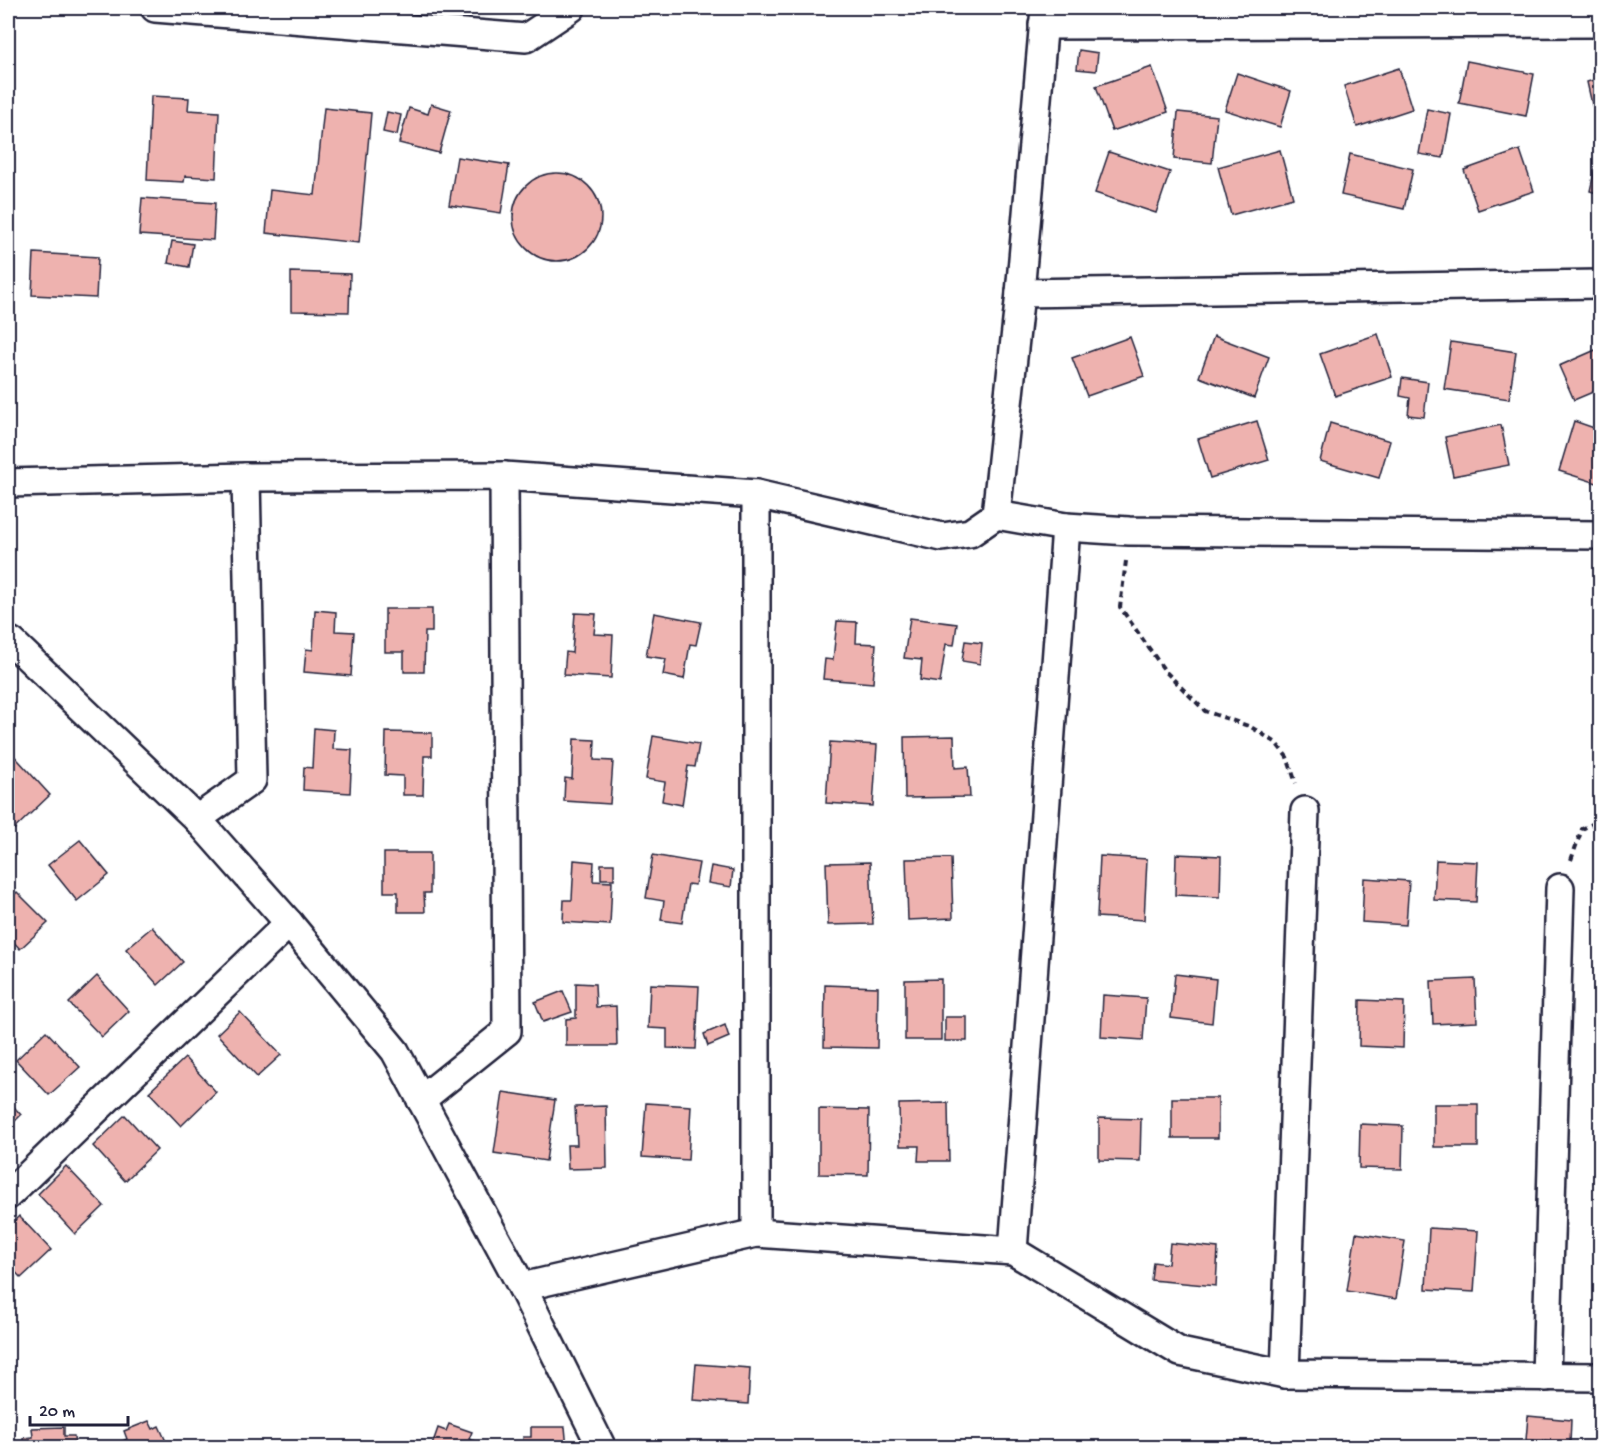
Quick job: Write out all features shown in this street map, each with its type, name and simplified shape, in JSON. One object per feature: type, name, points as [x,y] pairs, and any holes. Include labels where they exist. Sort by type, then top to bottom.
[{"type":"street","points":[[155,8],[526,38],[571,8]]},
{"type":"street","points":[[996,515],[1020,294],[1044,16],[1600,23]]},
{"type":"street","points":[[1020,294],[1600,284]]},
{"type":"street","points":[[421,1100],[507,1031],[504,476]]},
{"type":"street","points":[[8,483],[246,477],[504,476],[756,495],[942,537],[970,533],[996,515],[1066,527],[1129,531],[1600,535]]},
{"type":"street","points":[[197,819],[252,780],[246,477]]},
{"type":"street","points":[[756,495],[756,1233]]},
{"type":"street","points":[[1013,1251],[1066,527]]},
{"type":"street","points":[[8,640],[197,819],[289,923],[395,1051],[522,1287],[602,1448]]},
{"type":"street","points":[[1285,1374],[1305,811]]},
{"type":"street","points":[[1546,1377],[1560,888]]},
{"type":"street","points":[[8,1195],[289,923]]},
{"type":"street","points":[[522,1287],[756,1233],[1013,1251],[1180,1352],[1285,1374],[1600,1377]]},
{"type":"path","points":[[1129,531],[1120,607],[1165,672],[1205,711],[1251,727],[1275,742],[1287,757],[1305,811]]},
{"type":"path","points":[[1560,888],[1582,829],[1600,820]]},
{"type":"building","points":[[1079,50],[1098,53],[1096,71],[1077,69]]},
{"type":"building","points":[[1467,61],[1534,74],[1526,116],[1459,103]]},
{"type":"building","points":[[1152,67],[1168,112],[1112,131],[1096,86]]},
{"type":"building","points":[[1399,68],[1412,109],[1357,127],[1344,86]]},
{"type":"building","points":[[1237,73],[1291,91],[1280,127],[1225,110]]},
{"type":"building","points":[[1600,78],[1600,121],[1596,122],[1587,82]]},
{"type":"building","points":[[151,96],[189,98],[188,110],[219,112],[216,178],[185,176],[184,182],[147,180]]},
{"type":"building","points":[[431,104],[451,110],[439,153],[399,143],[409,108],[428,114]]},
{"type":"building","points":[[324,108],[371,113],[359,243],[266,233],[270,190],[315,195]]},
{"type":"building","points":[[1427,109],[1451,114],[1443,158],[1419,154]]},
{"type":"building","points":[[387,112],[401,115],[397,135],[383,132]]},
{"type":"building","points":[[1178,112],[1217,116],[1212,163],[1174,159]]},
{"type":"building","points":[[1280,150],[1293,198],[1231,215],[1218,167]]},
{"type":"building","points":[[1520,150],[1534,191],[1478,210],[1464,170]]},
{"type":"building","points":[[1109,152],[1170,172],[1156,213],[1095,193]]},
{"type":"building","points":[[1350,154],[1413,169],[1404,209],[1341,195]]},
{"type":"building","points":[[1598,155],[1600,156],[1600,194],[1590,191]]},
{"type":"building","points":[[457,157],[509,165],[501,213],[449,205]]},
{"type":"building","points":[[557,173],[582,180],[594,192],[601,217],[594,242],[582,254],[557,261],[532,254],[520,242],[513,217],[520,192],[532,180]]},
{"type":"building","points":[[142,198],[215,203],[213,240],[139,235]]},
{"type":"building","points":[[172,241],[193,244],[189,267],[168,263]]},
{"type":"building","points":[[34,253],[98,257],[96,298],[32,295]]},
{"type":"building","points":[[291,272],[350,274],[349,312],[291,311]]},
{"type":"building","points":[[1378,334],[1392,377],[1335,396],[1320,354]]},
{"type":"building","points":[[1214,336],[1269,357],[1254,398],[1199,377]]},
{"type":"building","points":[[1130,337],[1144,376],[1087,396],[1072,358]]},
{"type":"building","points":[[1451,342],[1516,352],[1509,399],[1444,389]]},
{"type":"building","points":[[1600,348],[1600,389],[1574,400],[1559,366]]},
{"type":"building","points":[[1402,378],[1428,382],[1424,417],[1408,415],[1410,398],[1400,396]]},
{"type":"building","points":[[1257,421],[1269,460],[1210,478],[1198,439]]},
{"type":"building","points":[[1574,421],[1600,430],[1600,484],[1559,471]]},
{"type":"building","points":[[1330,423],[1390,441],[1379,478],[1320,461]]},
{"type":"building","points":[[1501,425],[1509,465],[1453,476],[1445,437]]},
{"type":"building","points":[[385,609],[432,609],[432,632],[425,632],[424,672],[404,672],[404,652],[385,652]]},
{"type":"building","points":[[315,610],[336,612],[335,631],[354,632],[351,676],[304,672],[306,649],[313,650]]},
{"type":"building","points":[[575,613],[596,614],[594,634],[613,635],[611,678],[564,675],[566,652],[572,653]]},
{"type":"building","points":[[654,613],[701,622],[696,645],[690,644],[684,679],[663,675],[666,659],[646,656]]},
{"type":"building","points":[[910,618],[957,624],[954,645],[946,644],[940,683],[920,680],[922,660],[904,658]]},
{"type":"building","points":[[837,621],[857,622],[856,643],[876,644],[873,683],[823,679],[825,659],[833,660]]},
{"type":"building","points":[[965,641],[982,643],[980,664],[962,661]]},
{"type":"building","points":[[314,728],[334,730],[333,749],[352,750],[350,793],[303,790],[304,767],[312,768]]},
{"type":"building","points":[[386,732],[432,733],[432,756],[424,756],[423,795],[403,795],[403,776],[385,775]]},
{"type":"building","points":[[653,736],[699,744],[695,767],[688,766],[682,805],[662,801],[665,782],[646,779]]},
{"type":"building","points":[[954,736],[955,768],[968,767],[970,797],[905,798],[904,737]]},
{"type":"building","points":[[574,739],[595,740],[594,760],[613,761],[610,804],[564,801],[565,778],[572,779]]},
{"type":"building","points":[[830,742],[877,745],[873,806],[826,803]]},
{"type":"building","points":[[8,749],[50,795],[9,834],[8,833]]},
{"type":"building","points":[[80,840],[109,875],[77,901],[48,865]]},
{"type":"building","points":[[384,853],[430,853],[430,893],[424,893],[425,912],[398,912],[398,892],[384,892]]},
{"type":"building","points":[[1176,854],[1221,856],[1220,897],[1175,895]]},
{"type":"building","points":[[653,855],[699,863],[695,885],[688,884],[682,923],[661,920],[664,901],[646,898]]},
{"type":"building","points":[[1100,856],[1147,859],[1144,920],[1097,917]]},
{"type":"building","points":[[951,858],[953,918],[908,920],[906,859]]},
{"type":"building","points":[[574,860],[594,862],[593,881],[612,882],[610,925],[563,922],[564,900],[572,900]]},
{"type":"building","points":[[1436,860],[1478,862],[1476,902],[1434,900]]},
{"type":"building","points":[[870,862],[873,924],[828,925],[826,863]]},
{"type":"building","points":[[601,864],[614,864],[614,879],[601,879]]},
{"type":"building","points":[[711,866],[733,870],[731,887],[708,883]]},
{"type":"building","points":[[1364,878],[1409,881],[1406,925],[1362,922]]},
{"type":"building","points":[[17,892],[48,923],[20,949],[8,936],[8,901]]},
{"type":"building","points":[[152,927],[183,962],[158,985],[126,949]]},
{"type":"building","points":[[1175,974],[1216,979],[1212,1023],[1171,1018]]},
{"type":"building","points":[[97,976],[129,1011],[102,1037],[69,1003]]},
{"type":"building","points":[[941,979],[941,1040],[905,1040],[905,980]]},
{"type":"building","points":[[1475,979],[1477,1022],[1433,1024],[1431,981]]},
{"type":"building","points":[[576,983],[595,984],[596,1007],[616,1006],[617,1046],[566,1046],[566,1019],[576,1018]]},
{"type":"building","points":[[650,984],[699,986],[696,1049],[667,1048],[667,1029],[648,1028]]},
{"type":"building","points":[[825,985],[878,987],[877,1048],[824,1047]]},
{"type":"building","points":[[563,991],[572,1012],[543,1022],[535,1002]]},
{"type":"building","points":[[1103,995],[1146,998],[1143,1040],[1101,1037]]},
{"type":"building","points":[[1360,1000],[1404,1002],[1403,1048],[1359,1046]]},
{"type":"building","points":[[240,1012],[281,1055],[257,1077],[217,1034]]},
{"type":"building","points":[[945,1017],[967,1017],[967,1041],[945,1041]]},
{"type":"building","points":[[725,1025],[729,1037],[708,1046],[704,1034]]},
{"type":"building","points":[[46,1031],[80,1067],[49,1095],[16,1060]]},
{"type":"building","points":[[185,1058],[216,1092],[181,1126],[149,1092]]},
{"type":"building","points":[[503,1092],[555,1100],[546,1161],[494,1153]]},
{"type":"building","points":[[1172,1098],[1218,1098],[1218,1138],[1172,1138]]},
{"type":"building","points":[[8,1100],[21,1115],[8,1128]]},
{"type":"building","points":[[646,1103],[691,1106],[688,1160],[642,1157]]},
{"type":"building","points":[[948,1103],[949,1161],[918,1161],[919,1146],[900,1146],[899,1104]]},
{"type":"building","points":[[1434,1104],[1478,1104],[1478,1147],[1434,1147]]},
{"type":"building","points":[[606,1106],[607,1168],[568,1169],[567,1145],[577,1145],[575,1107]]},
{"type":"building","points":[[819,1109],[869,1110],[868,1175],[819,1174]]},
{"type":"building","points":[[125,1115],[157,1150],[125,1181],[93,1146]]},
{"type":"building","points":[[1099,1118],[1141,1119],[1140,1161],[1099,1160]]},
{"type":"building","points":[[1360,1124],[1403,1126],[1402,1169],[1359,1168]]},
{"type":"building","points":[[66,1166],[104,1206],[75,1234],[38,1194]]},
{"type":"building","points":[[19,1216],[51,1250],[21,1278],[8,1264],[8,1227]]},
{"type":"building","points":[[1429,1228],[1478,1231],[1474,1292],[1426,1289]]},
{"type":"building","points":[[1356,1233],[1405,1241],[1396,1299],[1347,1291]]},
{"type":"building","points":[[1170,1243],[1218,1248],[1216,1286],[1151,1280],[1153,1262],[1168,1264]]},
{"type":"building","points":[[696,1364],[750,1368],[748,1404],[693,1400]]},
{"type":"building","points":[[1528,1416],[1571,1420],[1570,1443],[1526,1440]]},
{"type":"building","points":[[149,1421],[153,1429],[159,1426],[169,1448],[112,1448],[127,1439],[124,1431]]},
{"type":"building","points":[[449,1424],[472,1432],[469,1439],[480,1443],[478,1448],[431,1448],[438,1428],[446,1431]]},
{"type":"building","points":[[64,1427],[64,1436],[74,1436],[75,1448],[24,1448],[23,1438],[33,1437],[32,1428]]},
{"type":"building","points":[[531,1427],[565,1427],[567,1448],[524,1448],[523,1437],[531,1437]]}]
